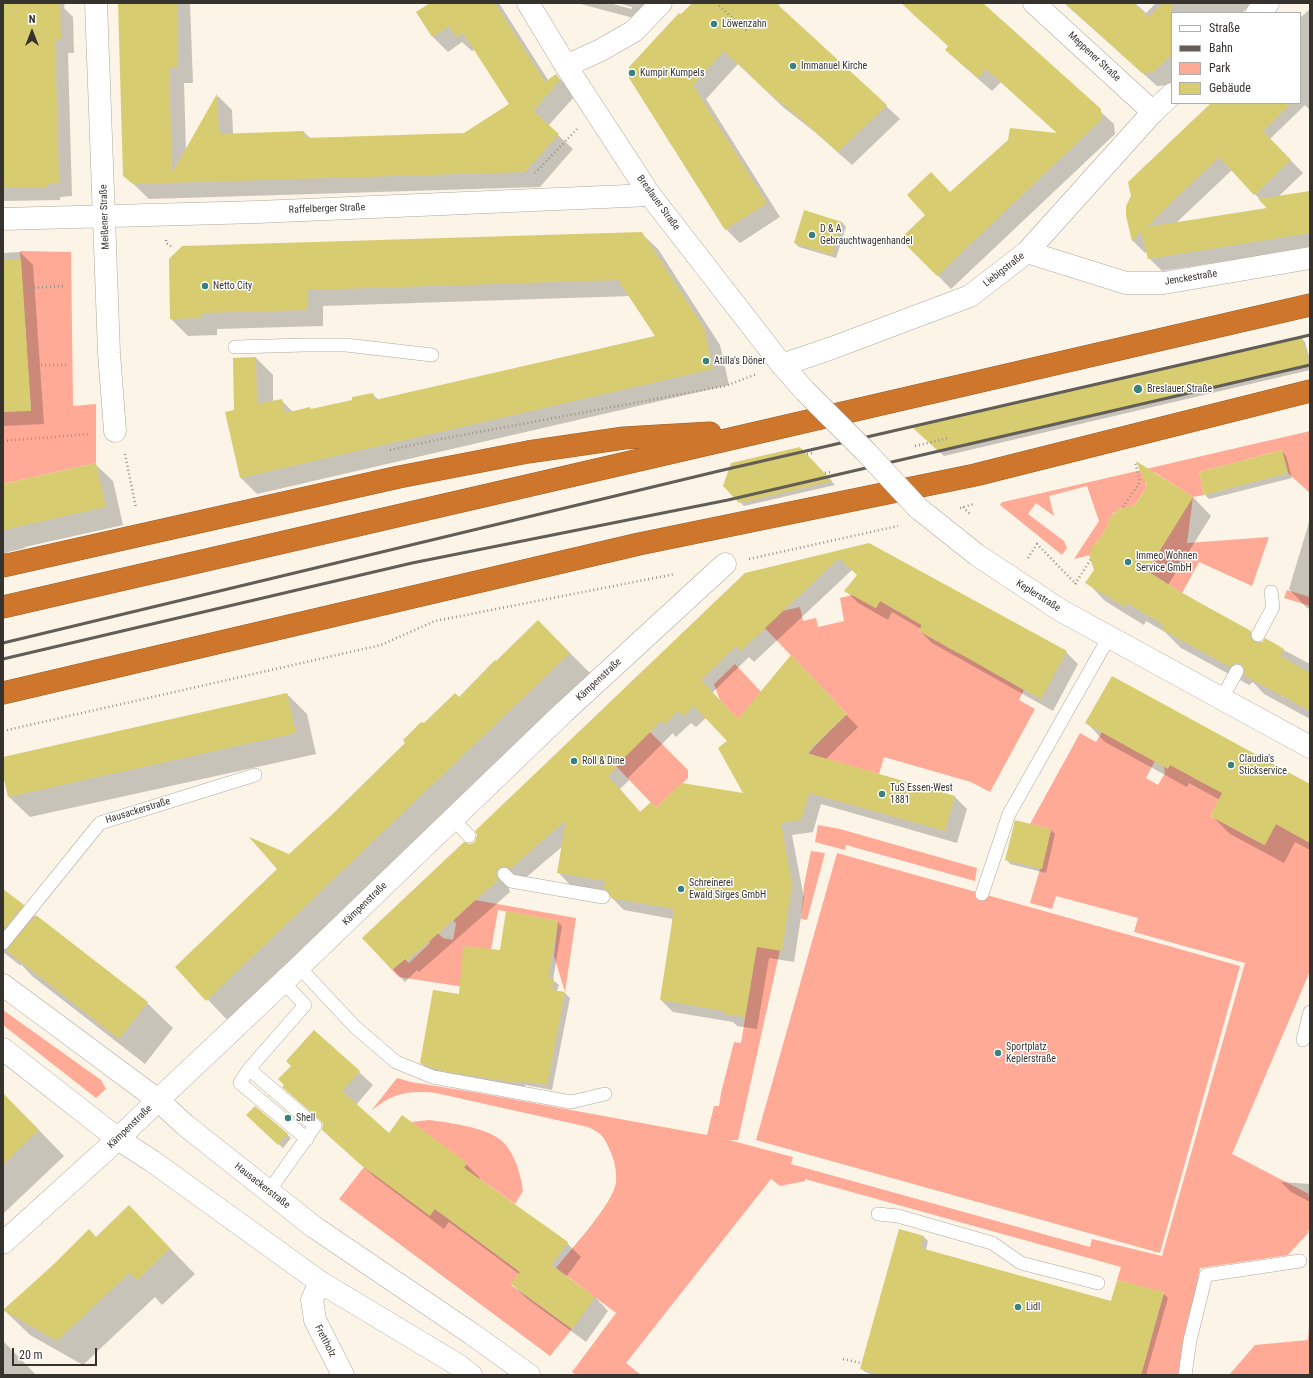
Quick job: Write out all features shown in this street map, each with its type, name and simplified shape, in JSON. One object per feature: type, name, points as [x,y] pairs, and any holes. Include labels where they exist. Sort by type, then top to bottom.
[{"type":"highway","points":[[3,607],[1310,306]]},
{"type":"highway","points":[[3,693],[640,544],[975,475],[1310,391]]},
{"type":"highway","points":[[3,566],[399,477],[528,452],[624,438],[773,430]]},
{"type":"street","name":"Meißener Straße","points":[[96,3],[109,353],[115,431]]},
{"type":"street","name":"Breslauer Straße","points":[[528,3],[566,66],[650,195],[782,365],[805,391]]},
{"type":"street","points":[[566,66],[601,50],[634,31],[661,3]]},
{"type":"street","name":"Meppener Straße","points":[[1034,3],[1153,112]]},
{"type":"street","points":[[1258,12],[1268,3]]},
{"type":"street","name":"Liebigstraße","points":[[782,365],[832,348],[970,296],[1027,252],[1153,112],[1171,95]]},
{"type":"street","name":"Raffelberger Straße","points":[[3,219],[258,212],[650,195]]},
{"type":"street","name":"Jenckestraße","points":[[1027,252],[1126,282],[1164,284],[1310,258]]},
{"type":"street","name":"Keplerstraße","points":[[805,391],[924,513],[977,555],[1060,610],[1310,747]]},
{"type":"street","name":"Kämpenstraße","points":[[3,1243],[118,1139],[564,712],[725,564]]},
{"type":"street","name":"Hausackerstraße","points":[[3,985],[158,1100],[185,1125],[314,1227],[472,1334],[529,1375]]},
{"type":"street","points":[[3,1049],[118,1139],[152,1161],[320,1282],[458,1365],[471,1375]]},
{"type":"street","name":"Frettholz","points":[[320,1282],[312,1300],[315,1320],[343,1375]]},
{"type":"lane","points":[[235,347],[346,345],[432,355]]},
{"type":"lane","points":[[1258,635],[1273,607],[1272,592]]},
{"type":"lane","points":[[982,894],[1010,814],[1026,782],[1109,636]]},
{"type":"lane","points":[[1222,698],[1237,671]]},
{"type":"lane","name":"Hausackerstraße","points":[[3,943],[100,823],[255,775]]},
{"type":"lane","points":[[453,819],[469,836]]},
{"type":"lane","points":[[504,874],[511,881],[603,897]]},
{"type":"lane","points":[[299,967],[355,1027],[396,1062],[433,1077],[571,1102],[606,1094]]},
{"type":"lane","points":[[269,1191],[316,1126],[249,1069],[305,1005],[283,982]]},
{"type":"lane","points":[[1303,1040],[1310,1012]]},
{"type":"lane","points":[[878,1214],[898,1216],[992,1243],[1021,1263],[1098,1284]]},
{"type":"lane","points":[[1185,1375],[1190,1340],[1206,1275],[1300,1261]]},
{"type":"path","points":[[716,3],[748,32]]},
{"type":"path","points":[[509,201],[595,109]]},
{"type":"path","points":[[30,288],[66,286]]},
{"type":"path","points":[[37,365],[69,365]]},
{"type":"path","points":[[3,441],[115,431]]},
{"type":"path","points":[[915,446],[948,438]]},
{"type":"path","points":[[807,454],[813,453]]},
{"type":"path","points":[[126,457],[136,508]]},
{"type":"path","points":[[1124,508],[1140,482],[1135,461]]},
{"type":"path","points":[[825,474],[831,472]]},
{"type":"path","points":[[725,564],[871,531],[921,522],[924,513]]},
{"type":"path","points":[[1028,558],[1037,544],[1076,584]]},
{"type":"path","points":[[1060,610],[1091,560]]},
{"type":"path","points":[[3,731],[381,644],[435,621],[679,573]]},
{"type":"path","points":[[843,1359],[861,1363]]},
{"type":"green space","points":[[20,251],[71,252],[73,406],[96,404],[96,463],[3,484],[3,412],[31,410]]},
{"type":"green space","points":[[1310,431],[1310,493],[1288,473],[1282,450],[1199,472],[1204,495],[1193,497],[1154,472],[1145,484],[1147,487],[1132,509],[1128,507],[1118,509],[1114,512],[1099,540],[1096,541],[1090,555],[1074,559],[1099,521],[1087,486],[1049,496],[1054,516],[1036,503],[1028,514],[1064,541],[1067,548],[1062,555],[1000,505],[1003,502]]},
{"type":"green space","points":[[1193,497],[1187,543],[1269,537],[1252,586],[1199,562],[1182,593],[1147,571]]},
{"type":"green space","points":[[1287,590],[1310,597],[1310,606],[1284,598]]},
{"type":"green space","points":[[861,593],[861,600],[876,608],[880,601],[922,625],[919,631],[958,653],[961,646],[987,669],[1024,690],[1019,700],[1035,709],[990,792],[971,782],[884,757],[879,774],[808,754],[847,714],[760,623],[770,614],[800,607],[803,621],[816,618],[818,627],[844,621],[840,598]]},
{"type":"green space","points":[[735,664],[764,695],[738,719],[720,700],[714,684]]},
{"type":"green space","points":[[650,732],[688,770],[688,778],[656,808],[616,766]]},
{"type":"green space","points":[[1102,732],[1139,753],[1158,755],[1146,778],[1158,785],[1165,773],[1163,762],[1224,792],[1210,816],[1264,845],[1276,824],[1310,843],[1310,971],[1232,1154],[1309,1194],[1310,1224],[1308,1233],[1288,1255],[1200,1268],[1180,1375],[1141,1375],[1164,1293],[1117,1280],[1121,1267],[805,1179],[805,1181],[780,1186],[771,1179],[626,1363],[641,1375],[576,1375],[572,1372],[616,1313],[556,1268],[599,1215],[613,1192],[616,1183],[614,1160],[603,1137],[588,1127],[436,1093],[417,1092],[401,1094],[386,1100],[371,1111],[397,1078],[411,1082],[707,1135],[714,1106],[719,1106],[734,1042],[741,1043],[753,970],[742,944],[780,950],[738,1140],[729,1140],[793,1157],[791,1164],[1090,1247],[1092,1239],[1162,1256],[1245,963],[1134,932],[1138,918],[1056,896],[1052,909],[1030,903],[1040,869],[1042,868],[1051,830],[1030,824],[1080,733],[1096,742]]},
{"type":"green space","points":[[818,825],[840,829],[977,868],[975,881],[846,845],[845,850],[815,842]]},
{"type":"green space","points":[[811,851],[825,853],[807,920],[801,919],[804,885]]},
{"type":"green space","name":"Sportplatz Keplerstraße","points":[[837,853],[1240,966],[1160,1253],[756,1140]]},
{"type":"green space","points":[[475,900],[576,918],[565,992],[554,956],[558,921],[498,910],[484,990],[399,977],[392,970],[405,959],[409,963],[438,933],[443,938],[453,940],[456,923],[453,921]]},
{"type":"green space","points":[[3,1010],[101,1080],[106,1089],[96,1098],[3,1025]]},
{"type":"green space","points":[[429,1120],[457,1124],[477,1129],[487,1132],[502,1141],[507,1146],[514,1158],[521,1178],[523,1191],[515,1204],[464,1168],[466,1163],[411,1122]]},
{"type":"green space","points":[[364,1167],[435,1209],[520,1272],[511,1285],[572,1329],[550,1356],[339,1199]]},
{"type":"green space","points":[[1310,1314],[1310,1375],[1229,1375],[1255,1345],[1308,1340]]},
{"type":"building","points":[[3,3],[60,3],[61,40],[55,40],[59,183],[48,184],[48,187],[3,188]]},
{"type":"building","points":[[118,3],[177,3],[178,68],[169,68],[172,173],[217,94],[219,134],[304,131],[305,138],[464,133],[509,104],[463,33],[456,37],[449,26],[432,37],[416,12],[430,3],[495,3],[545,82],[556,74],[560,80],[533,111],[559,134],[525,172],[133,184],[123,176]]},
{"type":"building","points":[[694,3],[776,3],[887,105],[838,152],[769,93],[724,51],[693,85],[767,203],[725,230],[629,78],[629,67],[679,13],[681,14]]},
{"type":"building","points":[[901,3],[983,3],[1101,109],[1101,120],[937,276],[900,239],[925,215],[907,195],[931,172],[950,192],[1008,140],[1010,128],[1057,133],[986,69],[978,78],[945,50],[948,46]]},
{"type":"building","points":[[1065,3],[1133,3],[1149,17],[1163,3],[1172,3],[1171,55],[1154,72],[1142,73]]},
{"type":"building","points":[[1210,104],[1290,104],[1263,131],[1291,160],[1254,195],[1219,157],[1146,227],[1267,208],[1258,199],[1310,191],[1310,233],[1148,259],[1141,232],[1132,241],[1126,216],[1126,206],[1131,196],[1128,182]]},
{"type":"building","name":"D & A Gebrauchtwagenhandel","points":[[804,210],[842,222],[832,255],[794,243]]},
{"type":"building","points":[[642,232],[704,328],[713,369],[240,478],[225,412],[234,410],[233,358],[256,357],[257,404],[282,399],[285,413],[352,400],[352,397],[373,393],[375,400],[655,336],[618,280],[307,290],[307,310],[201,313],[201,318],[170,319],[169,259],[182,246]]},
{"type":"building","points":[[21,259],[31,411],[3,412],[3,260]]},
{"type":"building","points":[[1302,337],[1309,365],[939,452],[911,426]]},
{"type":"building","points":[[800,447],[832,481],[739,503],[723,486],[731,463]]},
{"type":"building","points":[[1282,450],[1288,473],[1204,495],[1199,472]]},
{"type":"building","points":[[1136,461],[1193,497],[1147,571],[1182,593],[1251,631],[1250,636],[1254,642],[1262,642],[1265,638],[1284,649],[1280,656],[1310,673],[1310,711],[1244,675],[1245,670],[1241,664],[1236,663],[1230,667],[1161,629],[1164,625],[1127,603],[1125,607],[1085,583],[1094,570],[1089,555],[1091,553],[1090,550],[1096,541],[1099,540],[1108,525],[1111,516],[1118,509],[1135,505],[1147,487]]},
{"type":"building","points":[[96,463],[106,507],[3,530],[3,484]]},
{"type":"building","points":[[869,543],[1067,651],[1041,699],[919,631],[922,625],[880,601],[876,608],[844,591],[857,575],[839,558],[741,651],[736,646],[701,680],[738,719],[791,655],[847,714],[807,753],[955,796],[945,831],[809,793],[801,820],[781,823],[792,885],[782,951],[757,947],[745,1017],[724,1014],[724,1011],[660,1000],[674,909],[611,898],[608,891],[604,889],[605,881],[557,873],[566,820],[510,869],[506,866],[499,868],[496,872],[498,880],[407,961],[405,959],[392,970],[362,938],[464,842],[470,844],[475,842],[477,835],[475,831],[745,573]],"holes":[[[694,706],[727,741],[718,748],[743,793],[682,783],[656,808],[651,802],[640,812],[608,776],[662,720],[664,725],[678,711],[683,716]]]},
{"type":"building","points":[[538,620],[570,653],[206,1001],[175,967],[277,869],[249,837],[289,854],[336,811],[405,743],[403,740],[421,722],[424,723],[455,693],[459,697],[495,660],[496,661]]},
{"type":"building","points":[[1112,676],[1310,784],[1310,843],[1276,824],[1265,845],[1210,816],[1222,793],[1170,765],[1168,769],[1085,723]]},
{"type":"building","points":[[287,693],[296,733],[8,797],[3,775],[3,757]]},
{"type":"building","points":[[1015,820],[1051,829],[1042,869],[1005,860]]},
{"type":"building","points":[[3,889],[24,905],[3,930]]},
{"type":"building","points":[[506,911],[558,921],[548,978],[554,979],[552,990],[565,992],[547,1085],[520,1081],[520,1083],[453,1073],[435,1069],[420,1063],[433,990],[459,994],[463,946],[500,950]]},
{"type":"building","points":[[36,915],[148,1002],[119,1039],[6,950]]},
{"type":"building","points":[[314,1030],[360,1071],[342,1091],[389,1133],[402,1115],[467,1163],[464,1168],[568,1242],[551,1265],[595,1297],[572,1329],[511,1284],[520,1272],[435,1209],[430,1216],[361,1165],[322,1130],[323,1123],[320,1120],[282,1087],[284,1085],[278,1079],[291,1066],[286,1061]]},
{"type":"building","points":[[3,1093],[39,1130],[3,1165]]},
{"type":"building","points":[[255,1106],[288,1134],[278,1145],[246,1115]]},
{"type":"building","points":[[129,1205],[170,1248],[137,1280],[129,1273],[57,1341],[3,1310],[53,1265],[89,1229],[96,1237]]},
{"type":"building","name":"Lidl","points":[[899,1229],[924,1236],[921,1248],[1111,1301],[1117,1280],[1164,1292],[1141,1375],[883,1375],[860,1369]]},
{"type":"railway","points":[[3,643],[719,471],[1310,335]]},
{"type":"railway","points":[[3,659],[412,563],[728,500],[1310,365]]},
{"type":"place","name":"Löwenzahn","points":[[714,24]]},
{"type":"place","name":"Immanuel Kirche","points":[[793,66]]},
{"type":"place","name":"Kumpir Kumpels","points":[[632,73]]},
{"type":"place","name":"D & A Gebrauchtwagenhandel","points":[[812,235]]},
{"type":"place","name":"Netto City","points":[[205,286]]},
{"type":"place","name":"Atilla's Döner","points":[[706,361]]},
{"type":"place","name":"Breslauer Straße","points":[[1138,389]]},
{"type":"place","name":"Immeo Wohnen Service GmbH","points":[[1128,562]]},
{"type":"place","name":"Roll & Dine","points":[[574,761]]},
{"type":"place","name":"Claudia's Stickservice","points":[[1231,765]]},
{"type":"place","name":"TuS Essen-West 1881","points":[[882,794]]},
{"type":"place","name":"Schreinerei Ewald Sirges GmbH","points":[[681,889]]},
{"type":"place","name":"Sportplatz Keplerstraße","points":[[998,1053]]},
{"type":"place","name":"Shell","points":[[288,1118]]},
{"type":"place","name":"Lidl","points":[[1018,1307]]}]
